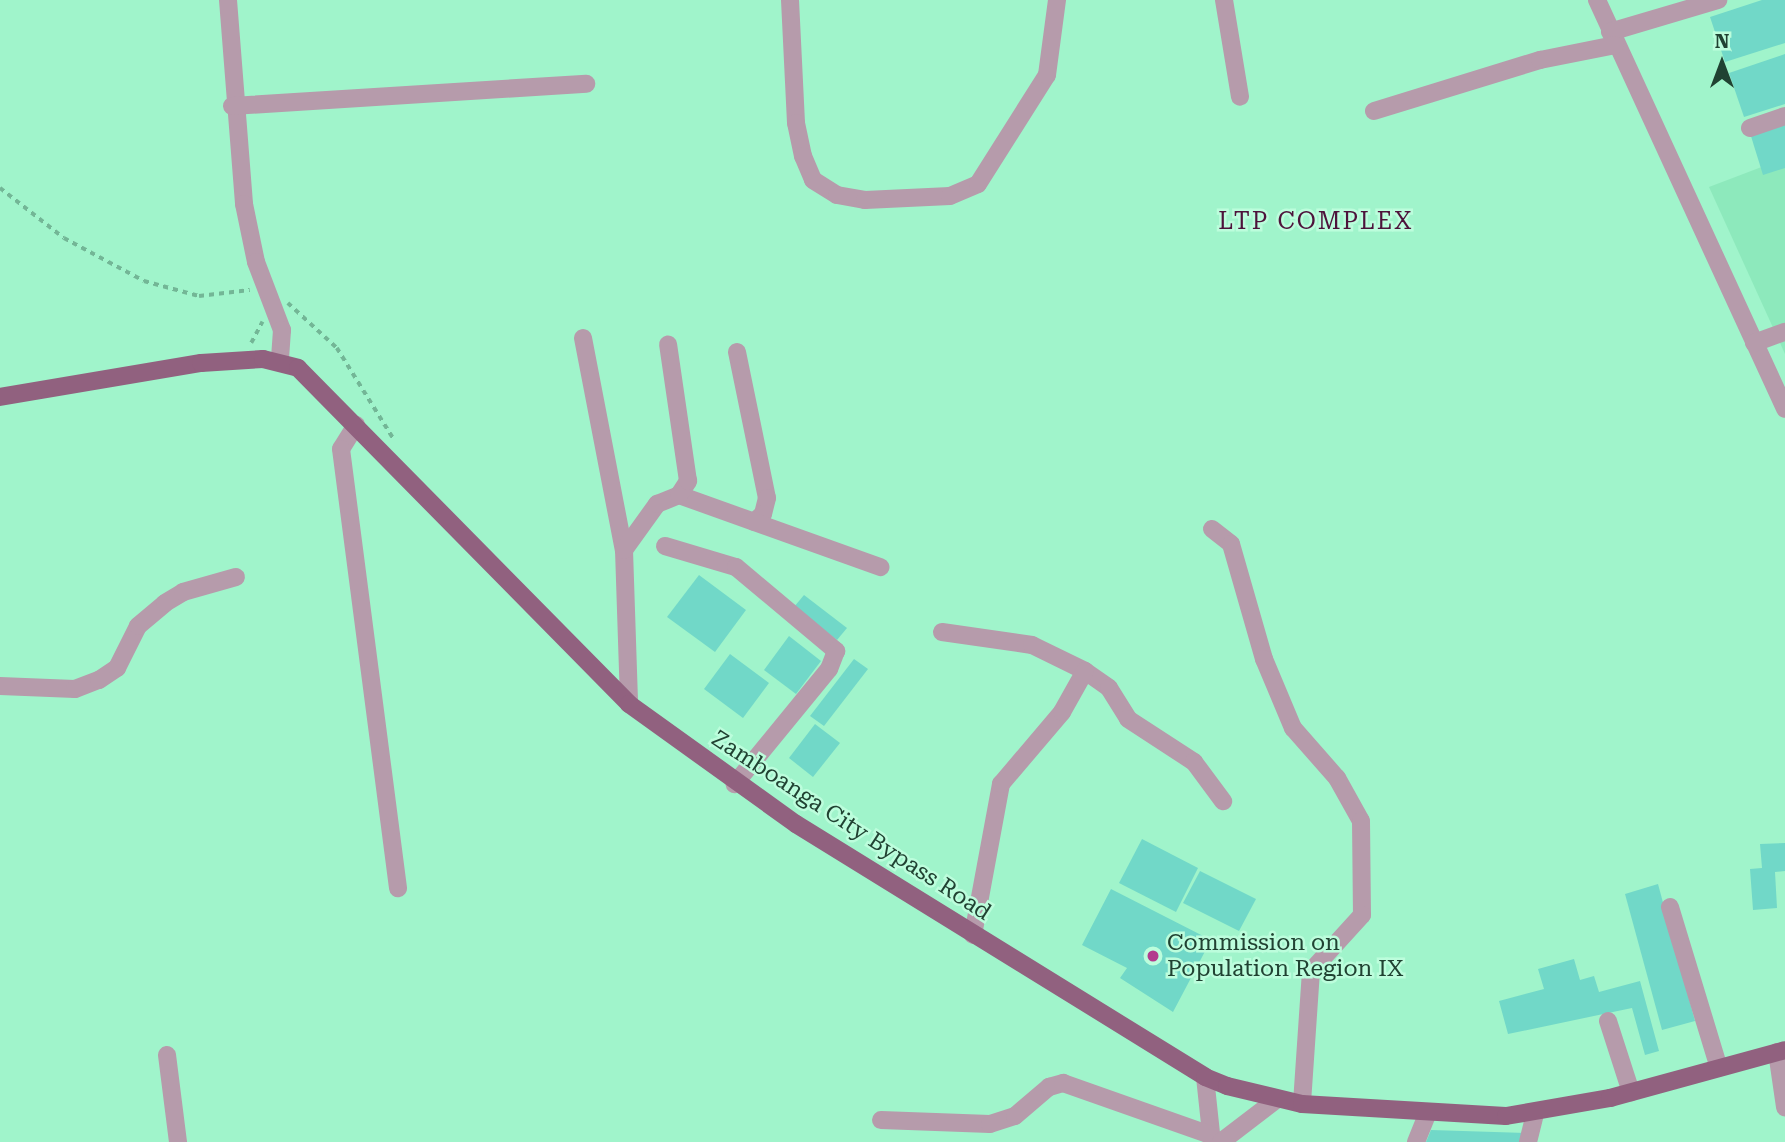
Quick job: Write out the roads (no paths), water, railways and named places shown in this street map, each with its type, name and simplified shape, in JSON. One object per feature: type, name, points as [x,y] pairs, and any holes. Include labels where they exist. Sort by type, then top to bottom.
[{"type":"main road","name":"Zamboanga City Bypass Road","points":[[0,397],[247,359],[280,362],[312,378],[579,659],[629,704],[735,784],[973,935],[1205,1077],[1302,1104],[1427,1115],[1535,1114],[1781,1051]]},
{"type":"street","points":[[228,0],[232,106],[248,229],[282,330],[280,362]]},
{"type":"street","points":[[790,0],[796,123],[803,156],[813,180],[837,195],[865,200],[950,196],[978,184],[1047,75],[1057,0]]},
{"type":"street","points":[[1224,0],[1240,97]]},
{"type":"street","points":[[1597,0],[1612,38],[1785,409]]},
{"type":"street","points":[[1374,111],[1612,38],[1718,0]]},
{"type":"street","points":[[232,106],[586,84]]},
{"type":"street","points":[[1750,128],[1785,116]]},
{"type":"street","points":[[1754,343],[1785,332]]},
{"type":"street","points":[[583,338],[624,550],[629,704]]},
{"type":"street","points":[[668,344],[690,470],[679,495]]},
{"type":"street","points":[[737,352],[767,498],[763,514],[754,522]]},
{"type":"street","points":[[356,425],[341,449],[398,888]]},
{"type":"street","points":[[624,550],[657,504],[679,495],[880,567]]},
{"type":"street","points":[[1212,529],[1231,544],[1264,659],[1293,728],[1338,778],[1361,821],[1362,915],[1311,971],[1302,1104]]},
{"type":"street","points":[[665,546],[736,567],[836,651],[830,669],[735,784]]},
{"type":"street","points":[[0,686],[75,689],[99,680],[117,668],[138,626],[165,603],[183,592],[236,577]]},
{"type":"street","points":[[942,632],[1021,642],[1054,652],[1109,688],[1128,719],[1194,762],[1223,801]]},
{"type":"street","points":[[973,935],[1001,784],[1062,712],[1085,671]]},
{"type":"street","points":[[1670,908],[1719,1068]]},
{"type":"street","points":[[1608,1021],[1631,1091]]},
{"type":"street","points":[[1781,1051],[1785,1107]]},
{"type":"street","points":[[167,1055],[178,1142]]},
{"type":"street","points":[[1205,1077],[1215,1140]]},
{"type":"street","points":[[881,1120],[990,1124],[1015,1116],[1049,1087],[1063,1083],[1215,1140]]},
{"type":"street","points":[[1215,1140],[1277,1099]]},
{"type":"street","points":[[1528,1142],[1535,1114]]},
{"type":"street","points":[[1416,1142],[1427,1115]]},
{"type":"place","name":"Commission on Population Region IX","points":[[1153,956]]},
{"type":"district","name":"LTP COMPLEX","points":[[1316,222]]}]
